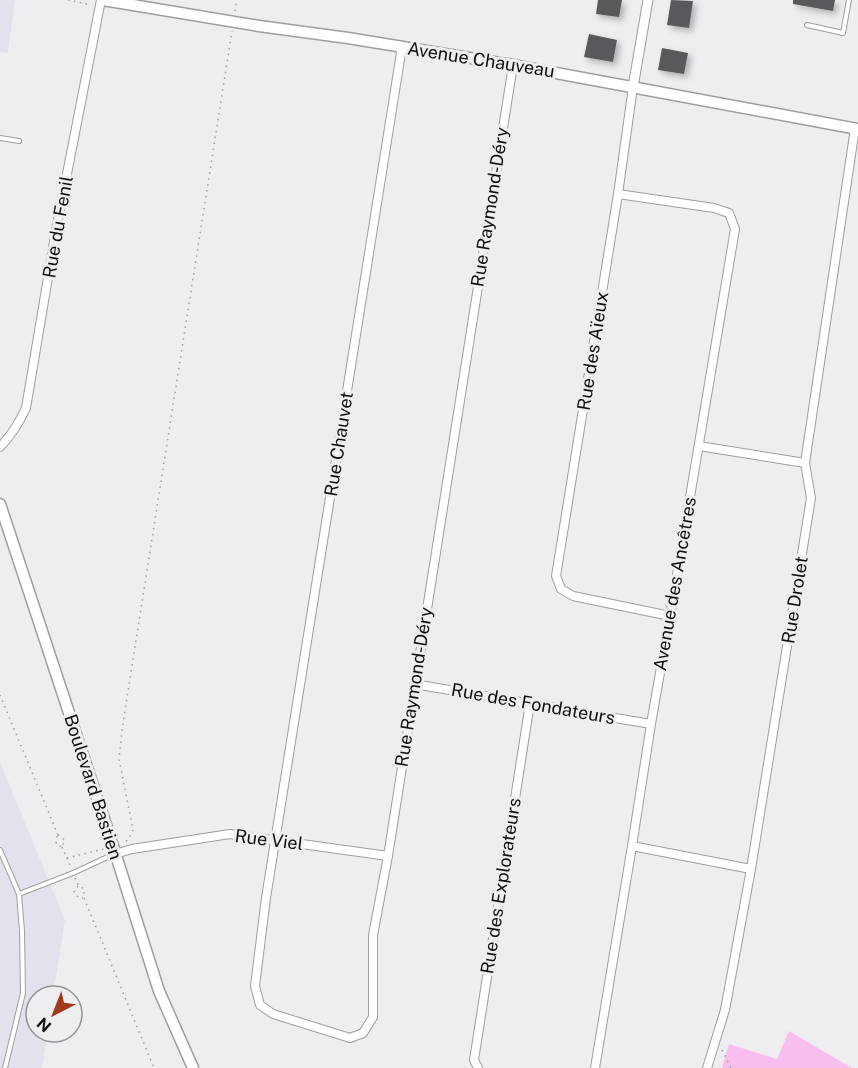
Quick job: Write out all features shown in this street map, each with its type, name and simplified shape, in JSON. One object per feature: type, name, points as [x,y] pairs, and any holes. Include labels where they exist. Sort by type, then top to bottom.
[{"type":"main road","name":"Avenue Chauveau","points":[[102,0],[166,12],[513,65],[857,129]]},
{"type":"main road","name":"Boulevard Bastien","points":[[0,504],[114,850],[139,933],[159,991],[194,1068]]},
{"type":"street","name":"Rue du Fenil","points":[[0,447],[18,425],[26,408],[56,230],[102,0]]},
{"type":"street","points":[[166,12],[169,0]]},
{"type":"street","name":"Rue des Aïeux","points":[[648,0],[556,576],[561,589],[573,596],[670,616]]},
{"type":"street","name":"Rue Chauvet","points":[[276,840],[401,53],[400,47]]},
{"type":"street","name":"Rue Raymond-Déry","points":[[276,840],[255,986],[260,1005],[273,1014],[350,1038],[363,1033],[373,1017],[373,935],[388,856],[513,65]]},
{"type":"street","name":"Rue Drolet","points":[[707,1068],[725,1010],[751,869],[811,498],[805,463],[852,146],[857,129]]},
{"type":"street","name":"Avenue des Ancêtres","points":[[595,1068],[735,228],[729,213],[714,208],[618,194]]},
{"type":"street","points":[[699,446],[805,463]]},
{"type":"street","name":"Rue des Fondateurs","points":[[414,684],[651,724]]},
{"type":"street","name":"Rue des Explorateurs","points":[[478,1068],[474,1060],[530,703]]},
{"type":"street","name":"Rue Viel","points":[[114,850],[230,834],[388,856]]},
{"type":"street","points":[[632,846],[751,869]]},
{"type":"lane","points":[[807,25],[843,33],[849,0]]},
{"type":"lane","points":[[0,138],[19,141]]},
{"type":"lane","points":[[0,850],[19,894],[22,931],[23,993],[5,1068]]},
{"type":"lane","points":[[19,894],[73,873],[114,850]]},
{"type":"path","points":[[67,858],[114,850],[128,840],[133,830],[119,759],[121,734],[237,0]]},
{"type":"path","points":[[0,695],[58,835],[56,844],[62,847],[71,868]]},
{"type":"path","points":[[58,835],[65,840],[62,847]]},
{"type":"path","points":[[76,879],[78,885],[84,890],[84,898],[154,1068]]},
{"type":"path","points":[[78,885],[74,892],[78,897],[84,898]]},
{"type":"path","points":[[715,1040],[731,1068]]},
{"type":"shaded area","points":[[0,0],[15,0],[8,53],[0,52]]},
{"type":"shaded area","points":[[0,762],[65,920],[55,984],[24,984],[24,1044],[46,1044],[42,1068],[0,1068]]},
{"type":"shaded area","points":[[789,1031],[852,1068],[722,1068],[729,1044],[777,1059]]},
{"type":"building","points":[[598,0],[622,0],[619,17],[596,14]]},
{"type":"building","points":[[671,0],[693,1],[689,28],[667,25]]},
{"type":"building","points":[[793,0],[835,0],[833,11],[793,4]]},
{"type":"building","points":[[589,34],[617,40],[613,62],[584,57]]},
{"type":"building","points":[[662,48],[688,53],[684,74],[658,70]]}]
